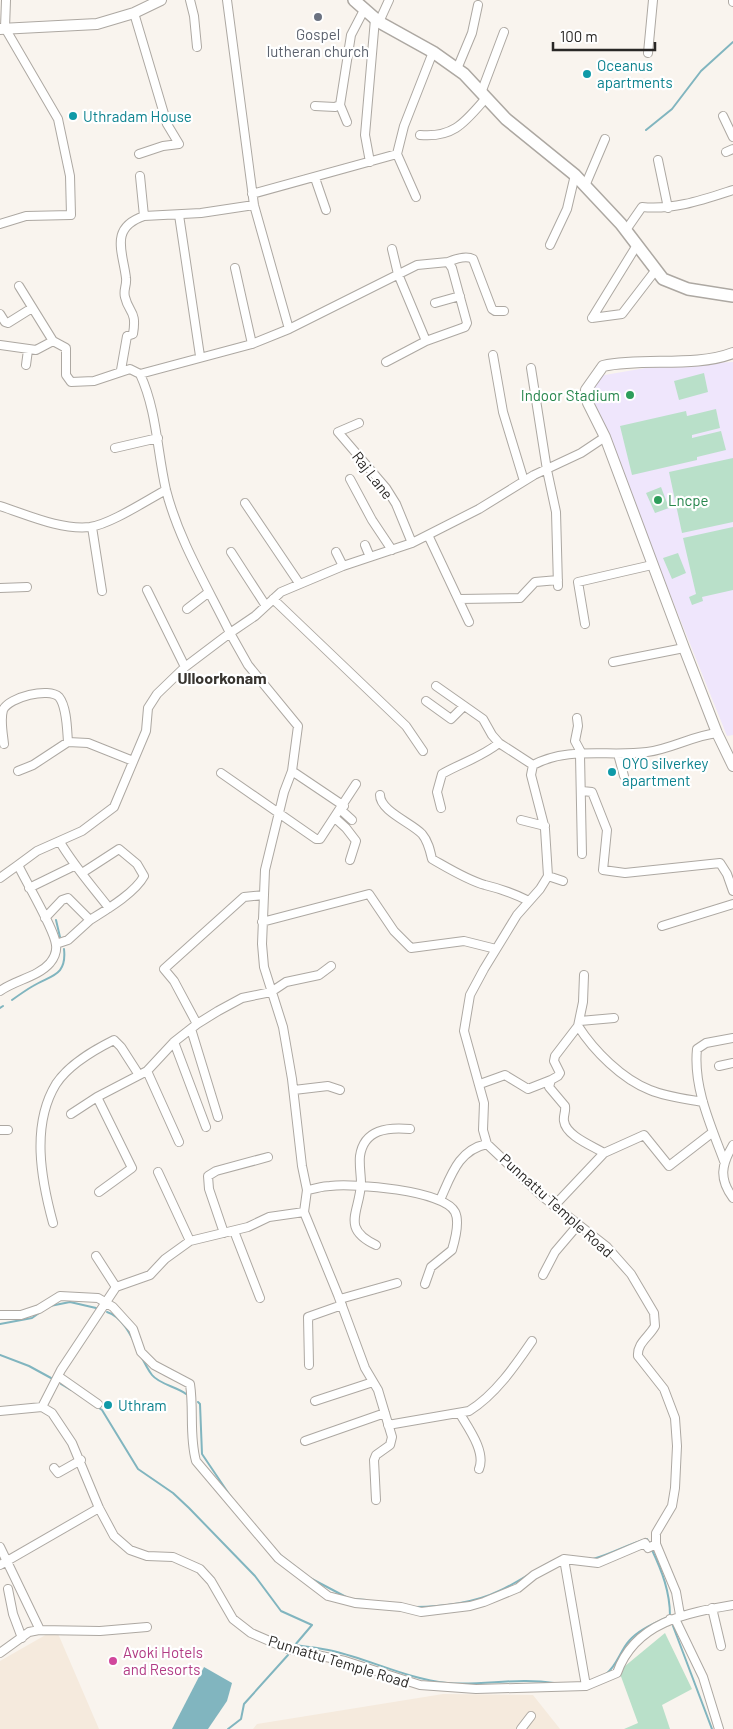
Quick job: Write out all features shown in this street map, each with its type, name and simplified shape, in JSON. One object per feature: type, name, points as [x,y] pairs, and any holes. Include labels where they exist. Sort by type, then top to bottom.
[{"type":"main road","points":[[354,0],[377,21],[433,52],[457,69],[506,118],[575,175],[626,230],[655,271],[672,284],[733,296]]},
{"type":"street","points":[[0,224],[26,216],[71,215],[70,176],[58,119],[3,28],[6,0]]},
{"type":"street","points":[[3,28],[97,24],[134,12],[161,0]]},
{"type":"street","points":[[190,0],[194,16],[197,47]]},
{"type":"street","points":[[227,0],[254,205],[289,329]]},
{"type":"street","points":[[370,162],[365,135],[377,21],[389,0]]},
{"type":"street","points":[[648,53],[653,0]]},
{"type":"street","points":[[457,69],[472,33],[478,5]]},
{"type":"street","points":[[347,122],[340,105],[351,35],[364,10]]},
{"type":"street","points":[[134,12],[166,124],[179,144],[163,146],[139,154]]},
{"type":"street","points":[[420,135],[438,137],[460,127],[483,96],[504,32]]},
{"type":"street","points":[[416,198],[397,154],[404,126],[433,52]]},
{"type":"street","points":[[315,106],[335,107],[340,105]]},
{"type":"street","points":[[723,116],[733,137]]},
{"type":"street","points":[[585,186],[605,140]]},
{"type":"street","points":[[252,194],[397,154]]},
{"type":"street","points":[[658,160],[668,208]]},
{"type":"street","points":[[550,245],[567,209],[575,175]]},
{"type":"street","points":[[140,176],[144,216]]},
{"type":"street","points":[[315,178],[326,210]]},
{"type":"street","points":[[626,230],[642,207],[668,208],[694,203],[733,190]]},
{"type":"street","points":[[121,370],[124,342],[127,336],[133,334],[134,320],[134,314],[125,299],[124,290],[127,280],[120,255],[122,235],[130,224],[144,216],[254,205]]},
{"type":"street","points":[[179,214],[200,356]]},
{"type":"street","points":[[637,245],[592,318],[622,314],[655,271]]},
{"type":"street","points":[[392,249],[398,274],[426,342]]},
{"type":"street","points":[[140,374],[200,356],[252,344],[289,329],[417,265],[448,262],[467,257],[474,259],[492,309],[504,311]]},
{"type":"street","points":[[386,362],[426,342],[465,327],[465,310],[452,268],[448,262]]},
{"type":"street","points":[[235,268],[252,344]]},
{"type":"street","points":[[19,286],[53,341],[66,348],[66,375],[71,382],[94,381],[121,370],[130,369],[140,374],[147,389],[158,438],[166,490],[184,542],[248,665],[298,726],[292,771],[279,811],[265,870],[262,922],[264,966],[283,1027],[294,1090],[302,1166],[307,1190],[304,1212],[341,1302],[365,1368],[374,1382],[393,1441],[374,1460],[376,1500]]},
{"type":"street","points":[[435,303],[460,296]]},
{"type":"street","points":[[0,314],[5,322],[8,323],[32,308]]},
{"type":"street","points":[[0,345],[28,350],[41,348],[53,341]]},
{"type":"street","points":[[26,365],[28,350]]},
{"type":"street","points":[[733,353],[705,358],[619,362],[603,366],[586,390],[588,402],[605,437],[717,733],[733,766]]},
{"type":"street","points":[[493,356],[502,412],[524,481]]},
{"type":"street","points":[[459,598],[520,598],[535,582],[558,583],[556,512],[547,470],[531,368]]},
{"type":"street","name":"Raj Lane","points":[[359,423],[338,432],[386,488],[396,504],[412,543]]},
{"type":"street","points":[[0,878],[37,851],[82,831],[114,807],[146,730],[148,708],[163,687],[184,667],[266,606],[281,592],[299,582],[412,543],[479,509],[524,481],[581,453],[605,437]]},
{"type":"street","points":[[115,448],[158,438]]},
{"type":"street","points":[[350,480],[372,520],[392,550]]},
{"type":"street","points":[[0,506],[45,521],[76,528],[92,527],[166,490]]},
{"type":"street","points":[[245,503],[299,582]]},
{"type":"street","points":[[92,527],[102,591]]},
{"type":"street","points":[[428,535],[459,598],[468,622]]},
{"type":"street","points":[[365,545],[370,558]]},
{"type":"street","points":[[231,552],[266,606]]},
{"type":"street","points":[[336,552],[344,566]]},
{"type":"street","points":[[585,624],[578,582],[652,565]]},
{"type":"street","points":[[0,588],[28,587]]},
{"type":"street","points":[[147,590],[184,667]]},
{"type":"street","points":[[187,609],[209,592]]},
{"type":"street","points":[[273,599],[406,726],[423,751]]},
{"type":"street","points":[[613,662],[684,648]]},
{"type":"street","points":[[436,686],[483,719],[492,736],[499,743],[533,765]]},
{"type":"street","points":[[4,744],[1,725],[3,711],[8,703],[31,695],[50,692],[58,697],[63,705],[68,742]]},
{"type":"street","points":[[426,701],[451,719],[464,706]]},
{"type":"street","points":[[577,718],[578,726],[575,741],[581,754],[582,854]]},
{"type":"street","points":[[533,765],[564,754],[648,752],[699,735],[717,733]]},
{"type":"street","points":[[18,771],[33,765],[68,742],[88,743],[133,761]]},
{"type":"street","points":[[441,808],[437,792],[442,774],[458,764],[482,755],[499,743]]},
{"type":"street","points":[[618,754],[624,776]]},
{"type":"street","points":[[533,765],[531,775],[545,826],[548,876],[563,881]]},
{"type":"street","points":[[292,771],[342,808],[352,820]]},
{"type":"street","points":[[221,773],[279,811],[316,839],[320,839],[356,784]]},
{"type":"street","points":[[582,791],[592,792],[606,823],[603,870],[625,873],[720,863],[727,874],[733,891]]},
{"type":"street","points":[[380,795],[380,799],[387,808],[421,833],[430,849],[432,859],[454,872],[485,885],[502,888],[529,901]]},
{"type":"street","points":[[335,818],[356,840],[350,860]]},
{"type":"street","points":[[521,820],[545,826]]},
{"type":"street","points":[[60,842],[74,866],[82,872],[109,908]]},
{"type":"street","points":[[56,944],[68,940],[90,920],[109,908],[144,876],[138,864],[119,848],[82,872]]},
{"type":"street","points":[[0,991],[50,963],[56,954],[56,944],[45,918],[18,865]]},
{"type":"street","points":[[29,888],[74,866]]},
{"type":"street","name":"Punnattu Temple Road","points":[[548,876],[517,915],[470,995],[464,1031],[484,1103],[483,1120],[487,1144],[554,1206],[607,1247],[631,1274],[654,1313],[656,1321],[653,1331],[638,1350],[638,1356],[664,1390],[675,1418],[677,1446],[672,1506],[656,1533],[654,1548]]},
{"type":"street","points":[[262,922],[369,894],[394,931],[411,948],[464,941],[496,949]]},
{"type":"street","points":[[218,1117],[194,1026],[174,981],[164,970],[244,896],[264,895]]},
{"type":"street","points":[[45,918],[62,900],[68,898],[90,920]]},
{"type":"street","points":[[662,926],[733,904]]},
{"type":"street","points":[[71,1114],[97,1097],[143,1073],[174,1042],[194,1026],[242,998],[271,992],[286,982],[319,975],[330,966]]},
{"type":"street","points":[[480,1084],[506,1075],[528,1089],[558,1076],[560,1073],[554,1061],[555,1056],[579,1024],[583,1002],[584,975]]},
{"type":"street","points":[[579,1024],[614,1018]]},
{"type":"street","points":[[579,1024],[594,1047],[626,1076],[650,1090],[704,1102]]},
{"type":"street","points":[[724,1161],[713,1132],[695,1067],[697,1049],[706,1043],[733,1038]]},
{"type":"street","points":[[53,1223],[45,1187],[40,1140],[48,1103],[57,1083],[93,1051],[114,1040],[121,1046],[143,1073],[179,1142]]},
{"type":"street","points":[[174,1042],[206,1127]]},
{"type":"street","points":[[719,1066],[733,1063]]},
{"type":"street","points":[[551,1080],[549,1087],[565,1106],[563,1119],[570,1132],[604,1153]]},
{"type":"street","points":[[294,1090],[328,1086],[340,1090]]},
{"type":"street","points":[[97,1097],[127,1154],[132,1168],[99,1192]]},
{"type":"street","points":[[376,1245],[364,1239],[355,1226],[354,1211],[361,1185],[360,1156],[366,1142],[373,1133],[392,1127],[410,1129]]},
{"type":"street","points":[[554,1206],[604,1153],[644,1135],[670,1166],[713,1132]]},
{"type":"street","points":[[440,1200],[460,1160],[478,1146],[487,1144]]},
{"type":"street","points":[[733,1145],[724,1161],[722,1176],[730,1186],[733,1198]]},
{"type":"street","points":[[224,1233],[210,1189],[208,1176],[268,1157]]},
{"type":"street","points":[[158,1172],[190,1241]]},
{"type":"street","points":[[307,1190],[330,1186],[379,1186],[440,1200],[455,1212],[457,1220],[453,1245],[448,1253],[431,1268],[425,1284]]},
{"type":"street","points":[[0,1411],[42,1407],[58,1376],[116,1288],[150,1275],[165,1258],[190,1241],[248,1227],[269,1217],[304,1212]]},
{"type":"street","points":[[543,1274],[554,1252],[578,1224]]},
{"type":"street","points":[[234,1231],[260,1298]]},
{"type":"street","points":[[96,1256],[116,1288]]},
{"type":"street","points":[[308,1364],[308,1317],[341,1302],[397,1283]]},
{"type":"street","points":[[0,1315],[21,1315],[39,1309],[60,1296],[98,1298],[113,1307],[133,1329],[142,1352],[154,1365],[190,1384],[192,1400],[191,1444],[196,1461],[278,1558],[328,1596],[355,1603],[401,1607],[421,1612],[470,1606],[518,1588],[534,1575],[564,1559],[598,1562],[632,1546],[645,1543],[654,1548],[676,1592],[680,1615]]},
{"type":"street","points":[[388,1425],[460,1414],[477,1406],[512,1370],[532,1341]]},
{"type":"street","points":[[58,1376],[98,1404]]},
{"type":"street","points":[[315,1401],[374,1382]]},
{"type":"street","name":"Punnattu Temple Road","points":[[42,1407],[52,1413],[72,1443],[81,1460],[99,1508],[114,1536],[130,1550],[147,1556],[173,1557],[200,1569],[211,1581],[238,1626],[288,1649],[345,1662],[420,1685],[476,1689],[586,1686],[617,1673],[622,1659],[630,1646],[670,1619],[680,1615],[733,1605]]},
{"type":"street","points":[[305,1441],[385,1413]]},
{"type":"street","points":[[460,1414],[478,1449],[482,1464],[479,1470]]},
{"type":"street","points":[[54,1468],[58,1473],[81,1460]]},
{"type":"street","points":[[3,1563],[99,1508]]},
{"type":"street","points":[[0,1547],[3,1563],[40,1630]]},
{"type":"street","points":[[564,1559],[586,1686]]},
{"type":"street","points":[[8,1589],[12,1614],[22,1638]]},
{"type":"street","points":[[712,1608],[721,1646]]},
{"type":"street","points":[[670,1619],[676,1621],[703,1677],[719,1729]]},
{"type":"street","points":[[1,1650],[29,1632],[40,1630],[100,1631],[147,1627]]},
{"type":"street","points":[[521,1729],[531,1716]]},
{"type":"shaded area","points":[[733,362],[733,735],[727,736],[590,395],[599,376],[663,365]]},
{"type":"shaded area","points":[[56,1629],[99,1729],[0,1729],[0,1661]]},
{"type":"shaded area","points":[[443,1694],[533,1695],[560,1729],[253,1729],[257,1724]]},
{"type":"green space","points":[[704,373],[708,392],[679,400],[674,381]]},
{"type":"green space","points":[[716,409],[720,428],[692,435],[692,438],[721,431],[726,450],[697,457],[697,460],[632,475],[620,426],[686,411],[687,416]]},
{"type":"green space","points":[[733,458],[733,522],[682,533],[669,472]]},
{"type":"green space","name":"Lncpe","points":[[661,487],[669,508],[655,513],[646,493]]},
{"type":"green space","points":[[733,527],[733,590],[702,597],[703,601],[692,605],[689,597],[696,594],[683,538]]},
{"type":"green space","name":"Lncpe","points":[[678,553],[686,573],[672,579],[663,558]]},
{"type":"green space","points":[[665,1633],[692,1689],[662,1705],[670,1729],[624,1729],[638,1723],[619,1671]]},
{"type":"water","points":[[204,1667],[232,1683],[227,1701],[208,1729],[172,1729]]},
{"type":"waterway","points":[[646,130],[672,109],[701,71],[733,42]]},
{"type":"waterway","points":[[56,920],[60,937]]},
{"type":"waterway","points":[[12,1000],[56,974],[63,965],[64,949]]},
{"type":"waterway","points":[[50,1306],[70,1302],[96,1308]]},
{"type":"waterway","points":[[0,1324],[32,1318],[42,1311]]},
{"type":"waterway","points":[[107,1312],[115,1316],[128,1330],[152,1375],[159,1381],[186,1394]]},
{"type":"waterway","points":[[0,1355],[29,1366],[51,1378]]},
{"type":"waterway","points":[[61,1384],[71,1390]]},
{"type":"waterway","points":[[198,1402],[200,1404],[202,1454],[231,1497]]},
{"type":"waterway","points":[[96,1406],[102,1410],[138,1469],[173,1493],[189,1508],[255,1576],[281,1611],[312,1625],[295,1645],[333,1651],[432,1681],[460,1684],[527,1681],[554,1683]]},
{"type":"waterway","points":[[593,1559],[640,1541],[647,1539],[648,1541]]},
{"type":"waterway","points":[[606,1674],[613,1667],[633,1637],[670,1616],[665,1582],[652,1550]]},
{"type":"waterway","points":[[279,1554],[310,1578],[348,1598]]},
{"type":"waterway","points":[[415,1607],[458,1604],[479,1599],[506,1587],[557,1559]]},
{"type":"waterway","points":[[353,1599],[366,1600]]},
{"type":"waterway","points":[[673,1626],[712,1729]]},
{"type":"waterway","points":[[228,1729],[241,1719],[244,1704],[288,1655]]},
{"type":"place","name":"Gospel lutheran church","points":[[318,17]]},
{"type":"place","name":"Oceanus apartments","points":[[587,74]]},
{"type":"place","name":"Uthradam House","points":[[73,116]]},
{"type":"place","name":"Indoor Stadium","points":[[630,395]]},
{"type":"place","name":"Lncpe","points":[[658,500]]},
{"type":"place","name":"OYO silverkey apartment","points":[[612,772]]},
{"type":"place","name":"Uthram","points":[[108,1405]]},
{"type":"place","name":"Avoki Hotels and Resorts","points":[[113,1661]]},
{"type":"district","name":"Ulloorkonam","points":[[222,677]]}]
